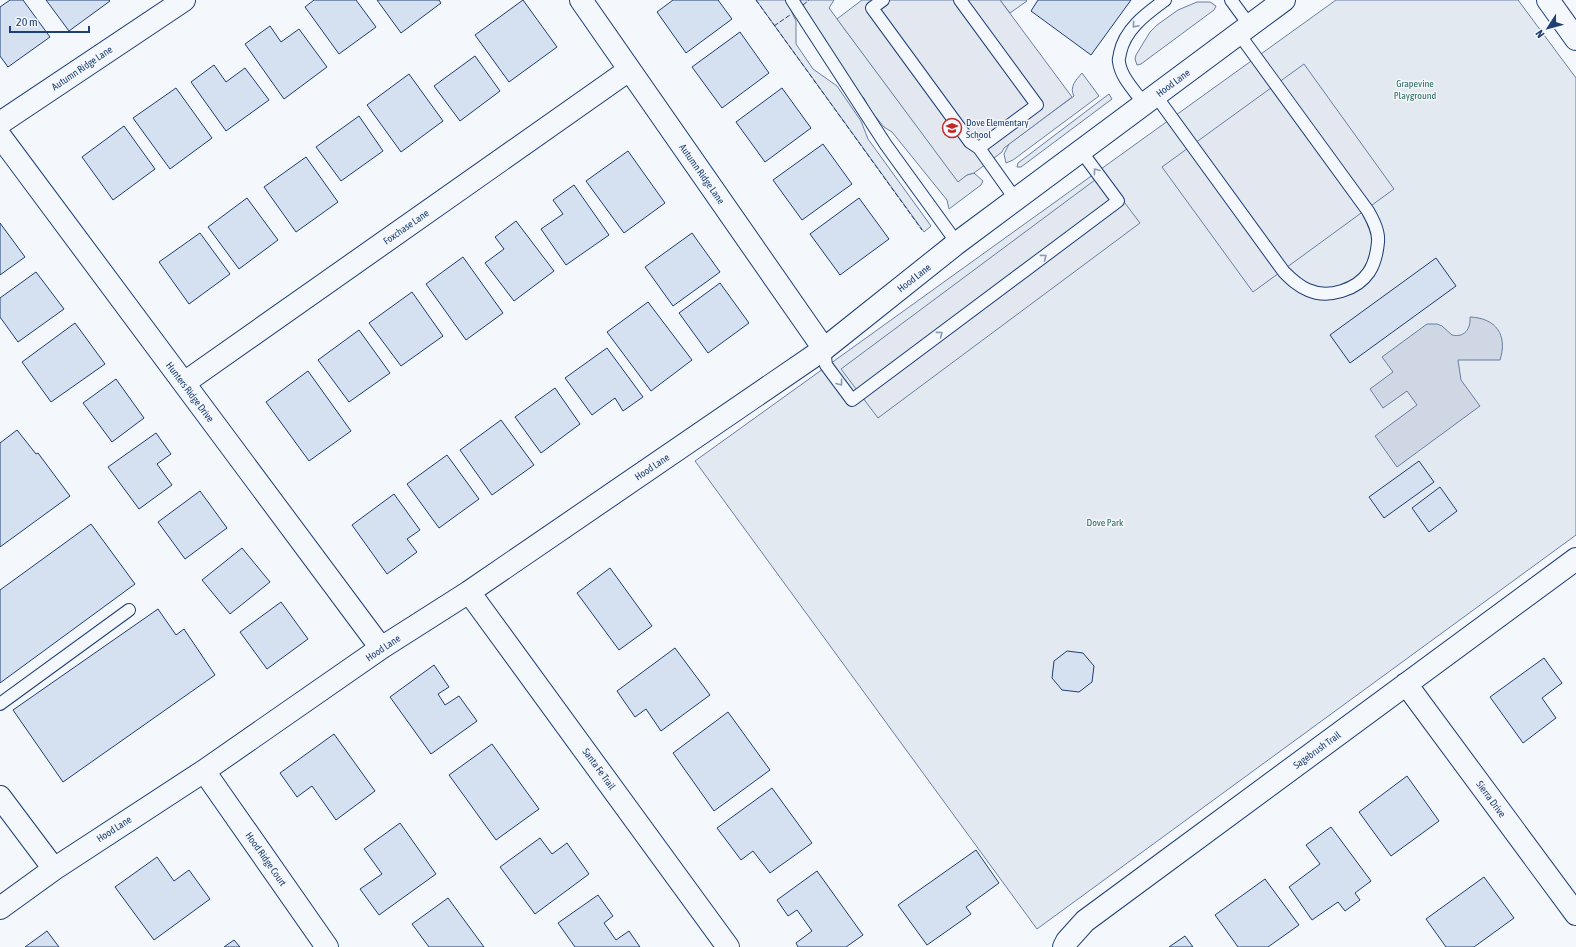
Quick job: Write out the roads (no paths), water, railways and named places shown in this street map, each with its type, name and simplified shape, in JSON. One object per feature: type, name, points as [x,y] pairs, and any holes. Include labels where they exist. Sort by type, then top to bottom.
[{"type":"street","name":"Autumn Ridge Lane","points":[[0,122],[184,0]]},
{"type":"street","name":"Autumn Ridge Lane","points":[[581,0],[824,349]]},
{"type":"street","name":"Hood Lane","points":[[0,908],[54,869],[204,771],[381,648],[469,592],[824,349],[958,243],[1284,0]]},
{"type":"street","points":[[1548,0],[1576,39]]},
{"type":"street","name":"Foxchase Lane","points":[[184,383],[629,70]]},
{"type":"street","name":"Hunters Ridge Drive","points":[[0,136],[381,648]]},
{"type":"street","name":"Sagebrush Trail","points":[[1064,947],[1067,941],[1085,921],[1576,559]]},
{"type":"street","name":"Santa Fe Trail","points":[[469,592],[728,947]]},
{"type":"street","name":"Sierra Drive","points":[[1406,684],[1576,914]]},
{"type":"street","name":"Hood Ridge Court","points":[[204,771],[327,947]]},
{"type":"street","points":[[0,797],[54,869]]},
{"type":"lane","points":[[792,0],[886,145],[958,243]]},
{"type":"lane","points":[[883,0],[872,8],[970,142],[979,148],[1016,200]]},
{"type":"lane","points":[[960,0],[1037,105],[979,148]]},
{"type":"lane","points":[[1165,0],[1133,26],[1125,39],[1119,61],[1122,72],[1150,100],[1284,272],[1295,283],[1310,291],[1326,294],[1342,291],[1357,284],[1369,272],[1376,258],[1378,241],[1375,225],[1368,211],[1245,30],[1231,0]]},
{"type":"lane","points":[[824,349],[826,365],[852,400],[1118,201],[1081,152]]},
{"type":"lane","points":[[0,704],[129,610]]},
{"type":"place","name":"Dove Elementary School","points":[[952,128]]},
{"type":"park label","name":"Grapevine Playground","points":[[1415,88]]},
{"type":"park label","name":"Dove Park","points":[[1105,522]]}]
